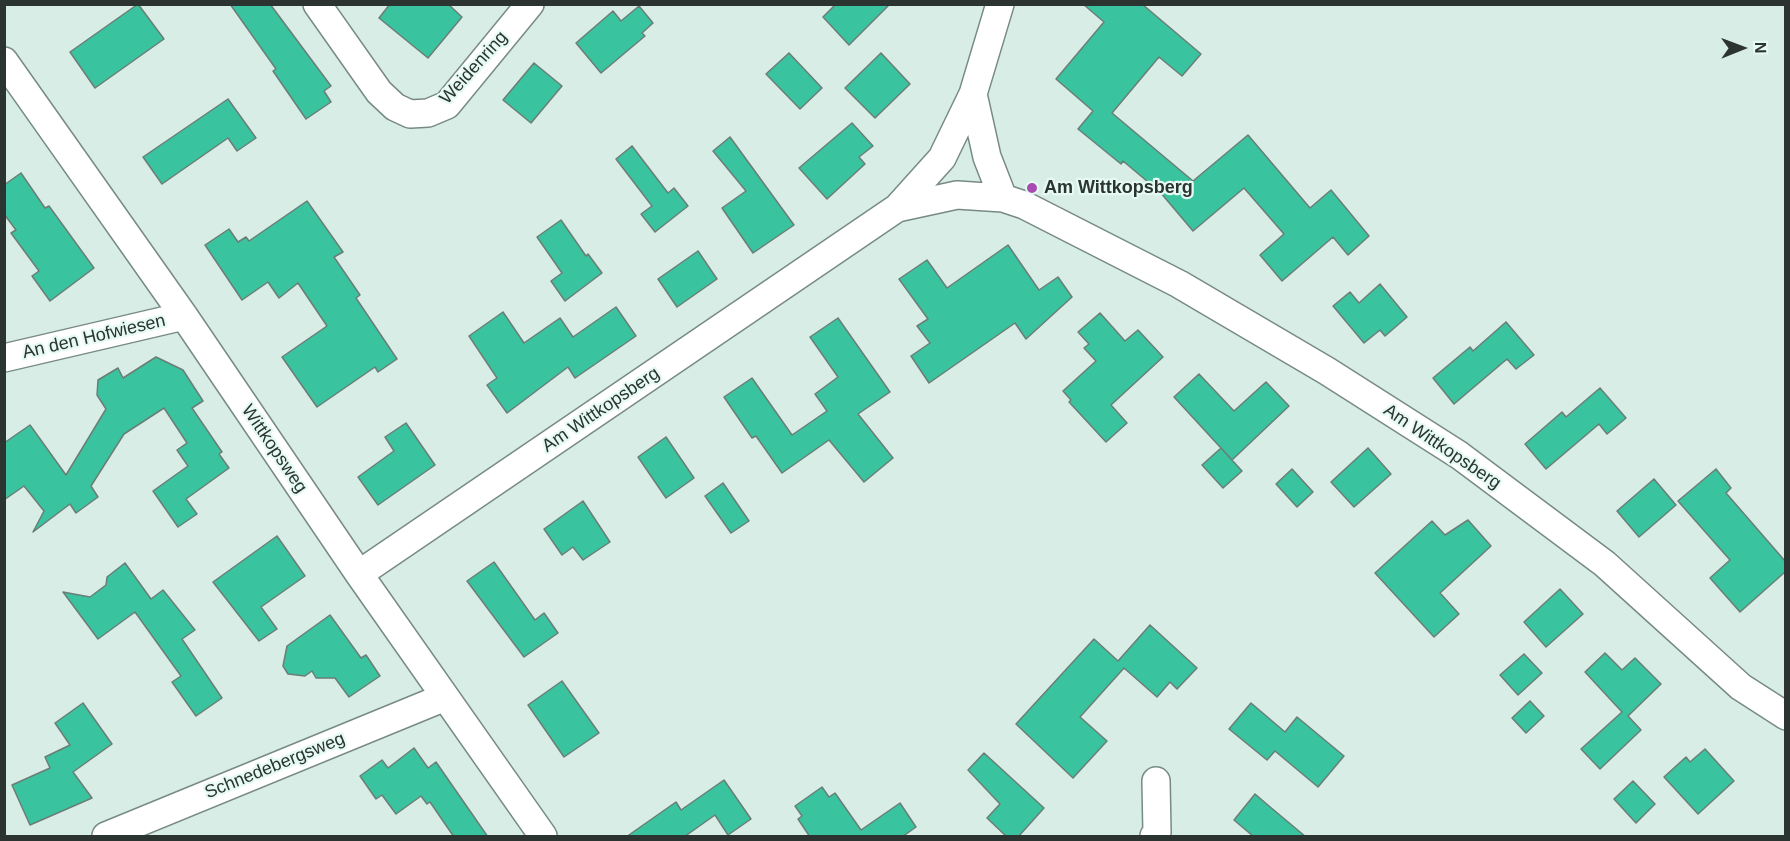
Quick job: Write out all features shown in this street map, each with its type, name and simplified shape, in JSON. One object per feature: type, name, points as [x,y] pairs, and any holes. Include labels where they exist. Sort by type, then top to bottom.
[{"type":"street","name":"Weidenring","points":[[318,4],[379,92],[395,107],[410,114],[428,113],[447,105],[530,4]]},
{"type":"street","points":[[897,208],[942,158],[973,94],[1000,4]]},
{"type":"street","name":"Wittkopsweg","points":[[4,61],[184,315],[359,574],[543,837]]},
{"type":"street","points":[[973,94],[987,156],[1003,198]]},
{"type":"street","name":"Am Wittkopsberg","points":[[359,574],[897,208],[957,195],[1003,198],[1024,205],[1179,284],[1327,371],[1459,455],[1605,564],[1740,687],[1785,716]]},
{"type":"street","name":"An den Hofwiesen","points":[[4,358],[184,315]]},
{"type":"street","name":"Schnedebergsweg","points":[[106,837],[445,697]]},
{"type":"street","points":[[1154,837],[1157,833],[1156,781]]},
{"type":"building","points":[[138,4],[164,39],[95,88],[70,52]]},
{"type":"building","points":[[230,4],[270,4],[331,86],[324,91],[331,102],[306,119],[273,71],[276,69]]},
{"type":"building","points":[[390,4],[448,4],[462,17],[428,58],[379,18]]},
{"type":"building","points":[[836,4],[890,4],[849,45],[823,17]]},
{"type":"building","points":[[1083,4],[1142,4],[1201,54],[1182,76],[1159,57],[1112,113],[1193,181],[1248,135],[1310,208],[1331,190],[1369,236],[1348,255],[1333,237],[1282,281],[1260,255],[1284,234],[1244,188],[1193,231],[1160,192],[1123,161],[1121,164],[1078,129],[1093,111],[1056,79],[1104,22]]},
{"type":"building","points":[[639,6],[653,23],[642,33],[645,36],[601,73],[576,43],[613,11],[621,21]]},
{"type":"building","points":[[789,53],[822,88],[800,109],[766,74]]},
{"type":"building","points":[[881,53],[910,84],[875,118],[845,88]]},
{"type":"building","points":[[534,63],[562,86],[531,123],[503,100]]},
{"type":"building","points":[[228,99],[256,138],[237,151],[228,138],[162,184],[143,157]]},
{"type":"building","points":[[852,123],[873,146],[859,157],[865,164],[827,199],[799,168]]},
{"type":"building","points":[[730,137],[794,225],[753,253],[722,208],[746,191],[713,151]]},
{"type":"building","points":[[632,146],[668,193],[674,188],[688,206],[655,232],[641,214],[652,206],[616,159]]},
{"type":"building","points":[[21,173],[45,208],[49,206],[94,268],[50,301],[32,276],[39,271],[11,233],[16,230],[4,214],[4,185]]},
{"type":"building","points":[[307,201],[343,252],[334,257],[360,295],[356,298],[397,359],[378,372],[375,367],[317,407],[282,357],[327,326],[298,283],[279,298],[268,282],[242,300],[205,245],[229,229],[238,242],[246,237],[249,241]]},
{"type":"building","points":[[561,220],[586,256],[588,254],[602,273],[565,301],[551,281],[562,273],[537,237]]},
{"type":"building","points":[[1008,245],[1039,290],[1058,277],[1072,297],[1026,339],[1015,323],[929,383],[911,356],[930,343],[917,326],[928,319],[899,279],[927,260],[947,288]]},
{"type":"building","points":[[698,251],[717,279],[677,307],[658,279]]},
{"type":"building","points":[[1380,284],[1407,317],[1385,336],[1380,330],[1364,343],[1333,306],[1350,292],[1359,303]]},
{"type":"building","points":[[616,307],[636,336],[575,378],[568,367],[507,413],[487,385],[497,378],[469,336],[503,312],[524,343],[560,318],[573,337]]},
{"type":"building","points":[[1100,313],[1125,341],[1138,330],[1163,357],[1111,405],[1127,423],[1106,442],[1069,402],[1071,400],[1063,391],[1096,361],[1084,348],[1089,344],[1078,332]]},
{"type":"building","points":[[838,318],[890,392],[858,414],[893,458],[864,482],[829,440],[782,473],[756,436],[752,438],[724,397],[752,378],[792,435],[827,411],[815,394],[838,377],[810,337]]},
{"type":"building","points":[[1506,322],[1534,355],[1516,369],[1507,359],[1454,404],[1433,378],[1470,347],[1473,351]]},
{"type":"building","points":[[156,357],[183,370],[203,401],[192,408],[222,452],[219,454],[229,468],[186,499],[197,514],[178,527],[153,491],[188,466],[177,450],[187,443],[164,408],[124,434],[91,486],[98,497],[76,513],[70,504],[33,532],[44,511],[24,486],[4,500],[4,443],[30,425],[66,475],[106,409],[97,395],[98,380],[118,368],[123,378]]},
{"type":"building","points":[[1199,374],[1234,411],[1266,382],[1289,406],[1232,460],[1174,397]]},
{"type":"building","points":[[1600,388],[1626,418],[1607,434],[1599,424],[1546,469],[1525,444],[1562,412],[1566,417]]},
{"type":"building","points":[[406,423],[435,465],[378,505],[358,477],[394,451],[385,437]]},
{"type":"building","points":[[666,437],[694,478],[666,498],[638,457]]},
{"type":"building","points":[[1221,448],[1242,471],[1223,488],[1202,465]]},
{"type":"building","points":[[1368,448],[1391,474],[1354,507],[1331,482]]},
{"type":"building","points":[[1292,469],[1313,492],[1297,507],[1276,484]]},
{"type":"building","points":[[1716,469],[1731,488],[1726,493],[1785,561],[1785,572],[1740,612],[1710,578],[1730,560],[1678,501]]},
{"type":"building","points":[[1654,479],[1676,505],[1639,537],[1617,511]]},
{"type":"building","points":[[723,483],[749,521],[731,533],[705,496]]},
{"type":"building","points":[[583,501],[610,542],[583,560],[573,547],[562,555],[544,529]]},
{"type":"building","points":[[1468,520],[1491,546],[1440,593],[1459,614],[1434,637],[1375,573],[1432,521],[1445,535]]},
{"type":"building","points":[[277,536],[305,576],[261,607],[277,629],[259,641],[213,582]]},
{"type":"building","points":[[494,562],[535,620],[544,613],[558,633],[524,657],[467,581]]},
{"type":"building","points":[[125,563],[151,599],[163,590],[195,630],[182,639],[222,698],[196,716],[172,682],[181,676],[135,612],[98,639],[63,592],[90,597],[106,585],[107,577]]},
{"type":"building","points":[[1560,589],[1583,614],[1546,647],[1524,622]]},
{"type":"building","points":[[330,615],[361,658],[366,655],[380,676],[349,697],[335,678],[316,678],[312,671],[305,676],[288,674],[283,666],[287,646]]},
{"type":"building","points":[[1150,625],[1197,668],[1177,689],[1170,682],[1157,697],[1124,668],[1080,717],[1107,741],[1073,778],[1016,724],[1094,639],[1118,661]]},
{"type":"building","points":[[1605,653],[1622,670],[1635,658],[1661,684],[1628,716],[1641,730],[1600,769],[1581,749],[1622,712],[1585,672]]},
{"type":"building","points":[[1524,654],[1542,673],[1518,695],[1500,675]]},
{"type":"building","points":[[562,681],[599,733],[564,757],[528,705]]},
{"type":"building","points":[[1530,701],[1544,716],[1526,733],[1512,718]]},
{"type":"building","points":[[83,703],[112,744],[73,772],[92,798],[30,825],[12,785],[50,768],[45,757],[70,745],[55,723]]},
{"type":"building","points":[[1251,703],[1285,732],[1297,717],[1344,756],[1318,787],[1275,751],[1267,760],[1229,729]]},
{"type":"building","points":[[414,748],[428,768],[436,762],[488,837],[454,837],[430,802],[427,804],[421,796],[396,814],[382,795],[376,799],[360,776],[382,760],[388,768]]},
{"type":"building","points":[[1705,749],[1734,781],[1698,814],[1664,777],[1686,757],[1690,762]]},
{"type":"building","points":[[984,753],[1044,808],[1018,837],[1007,837],[987,818],[1000,804],[968,770]]},
{"type":"building","points":[[724,780],[751,819],[728,835],[715,815],[684,837],[626,837],[676,802],[681,810]]},
{"type":"building","points":[[1633,781],[1655,804],[1636,823],[1614,799]]},
{"type":"building","points":[[822,787],[829,797],[835,793],[861,830],[900,803],[916,827],[902,837],[810,837],[798,819],[802,816],[795,806]]},
{"type":"building","points":[[1255,794],[1306,837],[1254,837],[1234,820]]},
{"type":"place","name":"Am Wittkopsberg","points":[[1032,188]]}]
